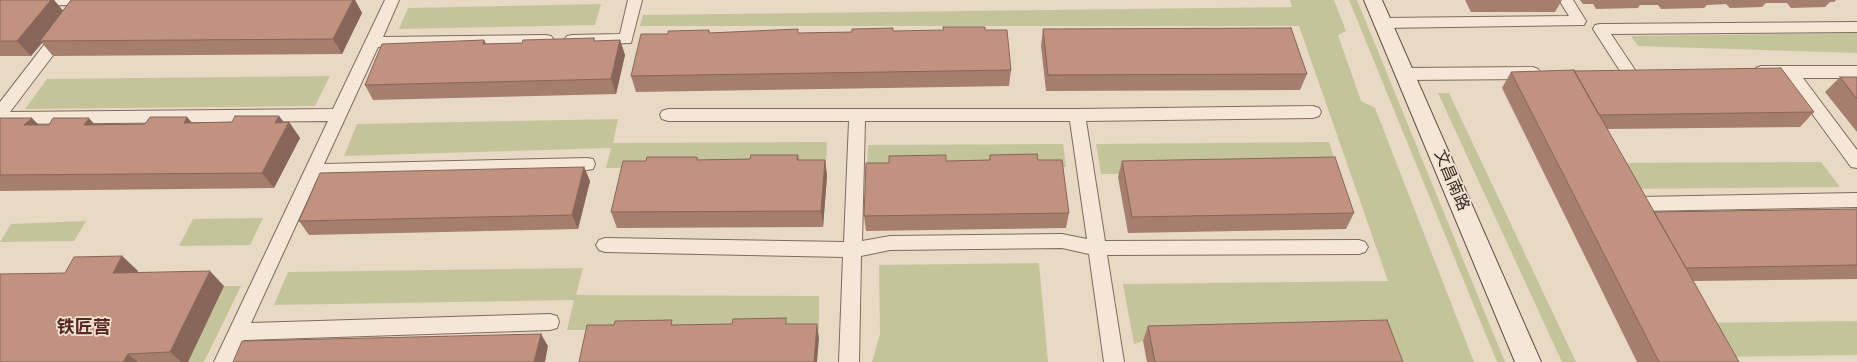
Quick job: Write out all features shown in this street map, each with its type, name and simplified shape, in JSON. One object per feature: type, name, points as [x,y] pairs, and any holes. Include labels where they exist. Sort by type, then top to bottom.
[{"type":"street","name":"文昌南路","points":[[1373,0],[1528,362]]},
{"type":"lane","points":[[0,114],[87,0]]},
{"type":"lane","points":[[0,1],[114,0]]},
{"type":"lane","points":[[224,362],[392,0]]},
{"type":"lane","points":[[372,42],[626,39],[635,0]]},
{"type":"lane","points":[[1383,23],[1579,21],[1566,0]]},
{"type":"lane","points":[[1629,73],[1600,29],[1857,27]]},
{"type":"lane","points":[[1744,72],[1857,72]]},
{"type":"lane","points":[[1790,72],[1857,162]]},
{"type":"lane","points":[[1405,74],[1552,73]]},
{"type":"lane","points":[[668,115],[1077,115],[1313,112]]},
{"type":"lane","points":[[0,118],[339,115]]},
{"type":"lane","points":[[849,362],[857,115]]},
{"type":"lane","points":[[1077,115],[1114,362]]},
{"type":"lane","points":[[313,171],[587,164]]},
{"type":"lane","points":[[1638,204],[1857,200]]},
{"type":"lane","points":[[605,245],[853,250],[890,243],[1062,241],[1097,248],[1359,247]]},
{"type":"lane","points":[[238,332],[550,322]]},
{"type":"green space","points":[[1290,0],[1334,0],[1346,31],[1338,35],[1361,101],[1375,108],[1474,362],[1387,362],[1143,341],[1134,344],[1123,284],[1388,281],[1299,26],[640,26],[643,15],[1292,7]]},
{"type":"green space","points":[[1349,0],[1357,0],[1505,362],[1497,362]]},
{"type":"green space","points":[[601,4],[595,25],[399,29],[408,8]]},
{"type":"green space","points":[[1857,33],[1857,53],[1638,46],[1631,36]]},
{"type":"green space","points":[[330,76],[315,106],[25,109],[47,79]]},
{"type":"green space","points":[[1438,93],[1449,93],[1576,362],[1562,362]]},
{"type":"green space","points":[[618,119],[613,143],[827,142],[826,166],[606,168],[611,148],[344,156],[357,124]]},
{"type":"green space","points":[[1329,142],[1339,172],[1101,174],[1096,144]]},
{"type":"green space","points":[[1063,144],[1066,167],[867,168],[868,145]]},
{"type":"green space","points":[[1821,162],[1840,187],[1620,189],[1606,163]]},
{"type":"green space","points":[[263,218],[250,245],[179,246],[193,219]]},
{"type":"green space","points":[[86,221],[74,241],[0,242],[11,224]]},
{"type":"green space","points":[[1039,263],[1048,362],[872,362],[880,334],[879,265]]},
{"type":"green space","points":[[583,268],[576,295],[819,296],[819,330],[567,330],[574,300],[274,305],[288,272]]},
{"type":"green space","points":[[224,286],[241,286],[204,362],[188,362]]},
{"type":"green space","points":[[1857,321],[1857,355],[1712,357],[1693,323]]},
{"type":"building","points":[[0,0],[51,0],[17,41],[0,41]]},
{"type":"building","points":[[71,0],[353,0],[333,39],[40,41]]},
{"type":"building","points":[[943,27],[985,27],[985,30],[1007,30],[1011,70],[631,76],[641,34],[668,34],[668,31],[709,30],[709,33],[798,29],[798,33],[852,32],[852,29],[893,28],[893,31],[944,30]]},
{"type":"building","points":[[1291,28],[1307,74],[1048,75],[1043,29]]},
{"type":"building","points":[[594,38],[594,41],[620,40],[611,79],[365,85],[382,44],[484,40],[483,44],[522,43],[523,40]]},
{"type":"building","points":[[1781,68],[1814,112],[1599,115],[1574,71]]},
{"type":"building","points":[[1574,70],[1739,362],[1659,362],[1511,72]]},
{"type":"building","points":[[1840,77],[1857,77],[1857,99]]},
{"type":"building","points":[[235,116],[279,116],[275,123],[289,122],[262,173],[0,175],[0,118],[32,118],[24,125],[49,125],[53,118],[89,118],[84,125],[145,124],[150,117],[187,117],[184,123],[232,122]]},
{"type":"building","points":[[1037,154],[1038,160],[1062,160],[1069,213],[864,216],[866,163],[889,163],[889,156],[946,155],[946,161],[990,160],[990,155]]},
{"type":"building","points":[[751,155],[798,155],[797,160],[825,160],[821,211],[611,212],[623,161],[646,161],[647,157],[697,157],[697,160],[750,159]]},
{"type":"building","points":[[1335,157],[1354,213],[1132,217],[1122,161]]},
{"type":"building","points":[[584,167],[572,215],[299,221],[320,173]]},
{"type":"building","points":[[1857,209],[1857,265],[1686,268],[1654,212]]},
{"type":"building","points":[[122,256],[113,273],[210,271],[170,352],[128,354],[123,362],[0,362],[0,274],[65,273],[74,257]]},
{"type":"building","points":[[786,318],[786,324],[817,324],[814,362],[579,362],[587,325],[614,325],[615,321],[672,320],[671,325],[732,324],[733,319]]},
{"type":"building","points":[[1387,320],[1403,362],[1155,362],[1148,326]]},
{"type":"building","points":[[541,334],[534,362],[233,362],[242,341]]},
{"type":"district","name":"铁匠营","points":[[84,329]]}]
